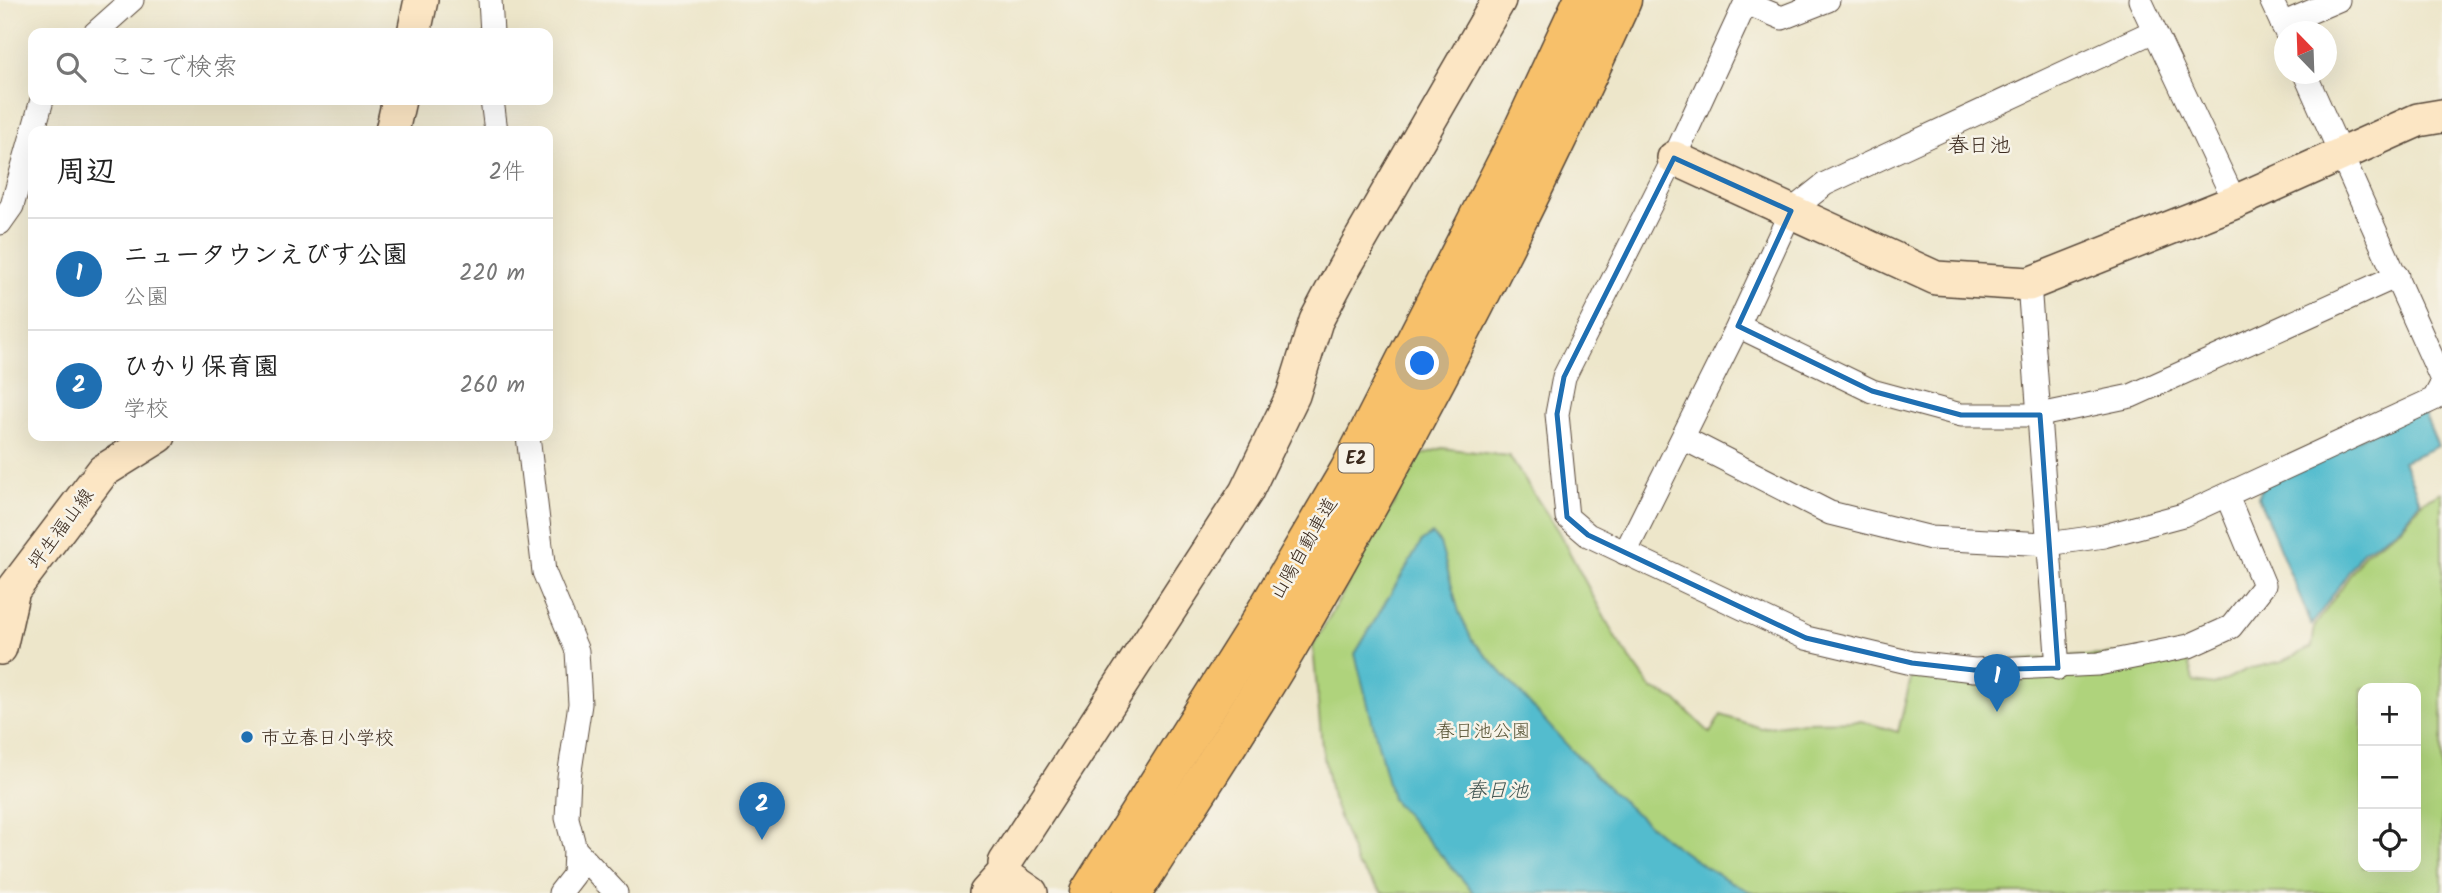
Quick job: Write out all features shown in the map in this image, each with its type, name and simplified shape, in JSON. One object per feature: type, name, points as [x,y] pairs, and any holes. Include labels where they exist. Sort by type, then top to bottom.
[{"type":"highway","name":"山陽自動車道","points":[[1089,893],[1257,627],[1349,471],[1519,138],[1583,0]]},
{"type":"highway","name":"山陽自動車道","points":[[1132,893],[1289,645],[1378,486],[1522,212],[1622,0]]},
{"type":"street","points":[[101,28],[132,0]]},
{"type":"street","points":[[415,28],[421,0]]},
{"type":"street","points":[[490,0],[492,28]]},
{"type":"street","points":[[1008,884],[1005,863],[1246,492],[1293,395],[1316,321],[1337,280],[1499,0]]},
{"type":"street","points":[[1828,0],[1782,18],[1747,1],[1674,158],[1564,377],[1557,414],[1567,517],[1588,535],[1806,638],[1937,666],[1974,670],[2058,668],[2146,657],[2189,646],[2231,627],[2264,585],[2227,496]]},
{"type":"street","points":[[2140,0],[2235,202]]},
{"type":"street","points":[[2271,0],[2281,21]]},
{"type":"street","points":[[2298,21],[2338,0]]},
{"type":"street","points":[[1625,552],[1738,326],[1791,211],[1825,184],[2154,31]]},
{"type":"street","points":[[1683,438],[1830,513],[1931,538],[2048,544],[2104,536],[2183,515],[2434,400],[2442,382],[2310,84]]},
{"type":"street","points":[[35,126],[41,105]]},
{"type":"street","points":[[393,126],[398,105]]},
{"type":"street","points":[[493,105],[495,126]]},
{"type":"street","points":[[1674,158],[1936,278],[2029,284],[2235,202],[2418,120],[2442,116]]},
{"type":"street","points":[[0,223],[12,206],[28,149]]},
{"type":"street","points":[[1738,326],[1872,391],[1961,415],[2040,415],[2131,396],[2397,276]]},
{"type":"street","points":[[2029,284],[2058,668]]},
{"type":"street","name":"坪生福山線","points":[[0,648],[13,590],[103,471],[151,441]]},
{"type":"street","points":[[529,441],[544,572],[577,651],[580,704],[567,818],[575,849],[574,875],[560,893]]},
{"type":"street","points":[[575,849],[616,893]]},
{"type":"highlighted area","points":[[1674,158],[1791,211],[1738,326],[1872,391],[1961,415],[2040,415],[2058,668],[1974,670],[1912,663],[1806,638],[1588,535],[1567,517],[1557,414],[1564,377]]},
{"type":"green space","name":"春日池公園","points":[[1442,448],[1509,456],[1558,531],[1616,639],[1652,689],[1676,700],[1710,733],[1721,715],[1761,728],[1804,722],[1861,721],[1898,732],[1914,666],[2184,650],[2194,682],[2214,685],[2248,669],[2283,661],[2312,647],[2315,626],[2365,553],[2401,528],[2423,501],[2442,492],[2442,893],[1383,893],[1357,865],[1332,798],[1322,747],[1313,646],[1421,455]]},
{"type":"water","points":[[2422,409],[2438,446],[2403,461],[2420,501],[2400,527],[2363,551],[2312,625],[2258,497],[2264,483]]},
{"type":"water","name":"春日池","points":[[1432,534],[1440,543],[1459,612],[1472,640],[1568,746],[1636,814],[1711,871],[1753,893],[1474,893],[1392,799],[1355,654],[1422,541]]},
{"type":"place","name":"ニュータウンえびす公園","points":[[1997,712]]},
{"type":"place","name":"市立春日小学校","points":[[247,737]]},
{"type":"place","name":"ひかり保育園","points":[[762,840]]},
{"type":"district","name":"春日池","points":[[1979,145]]}]
